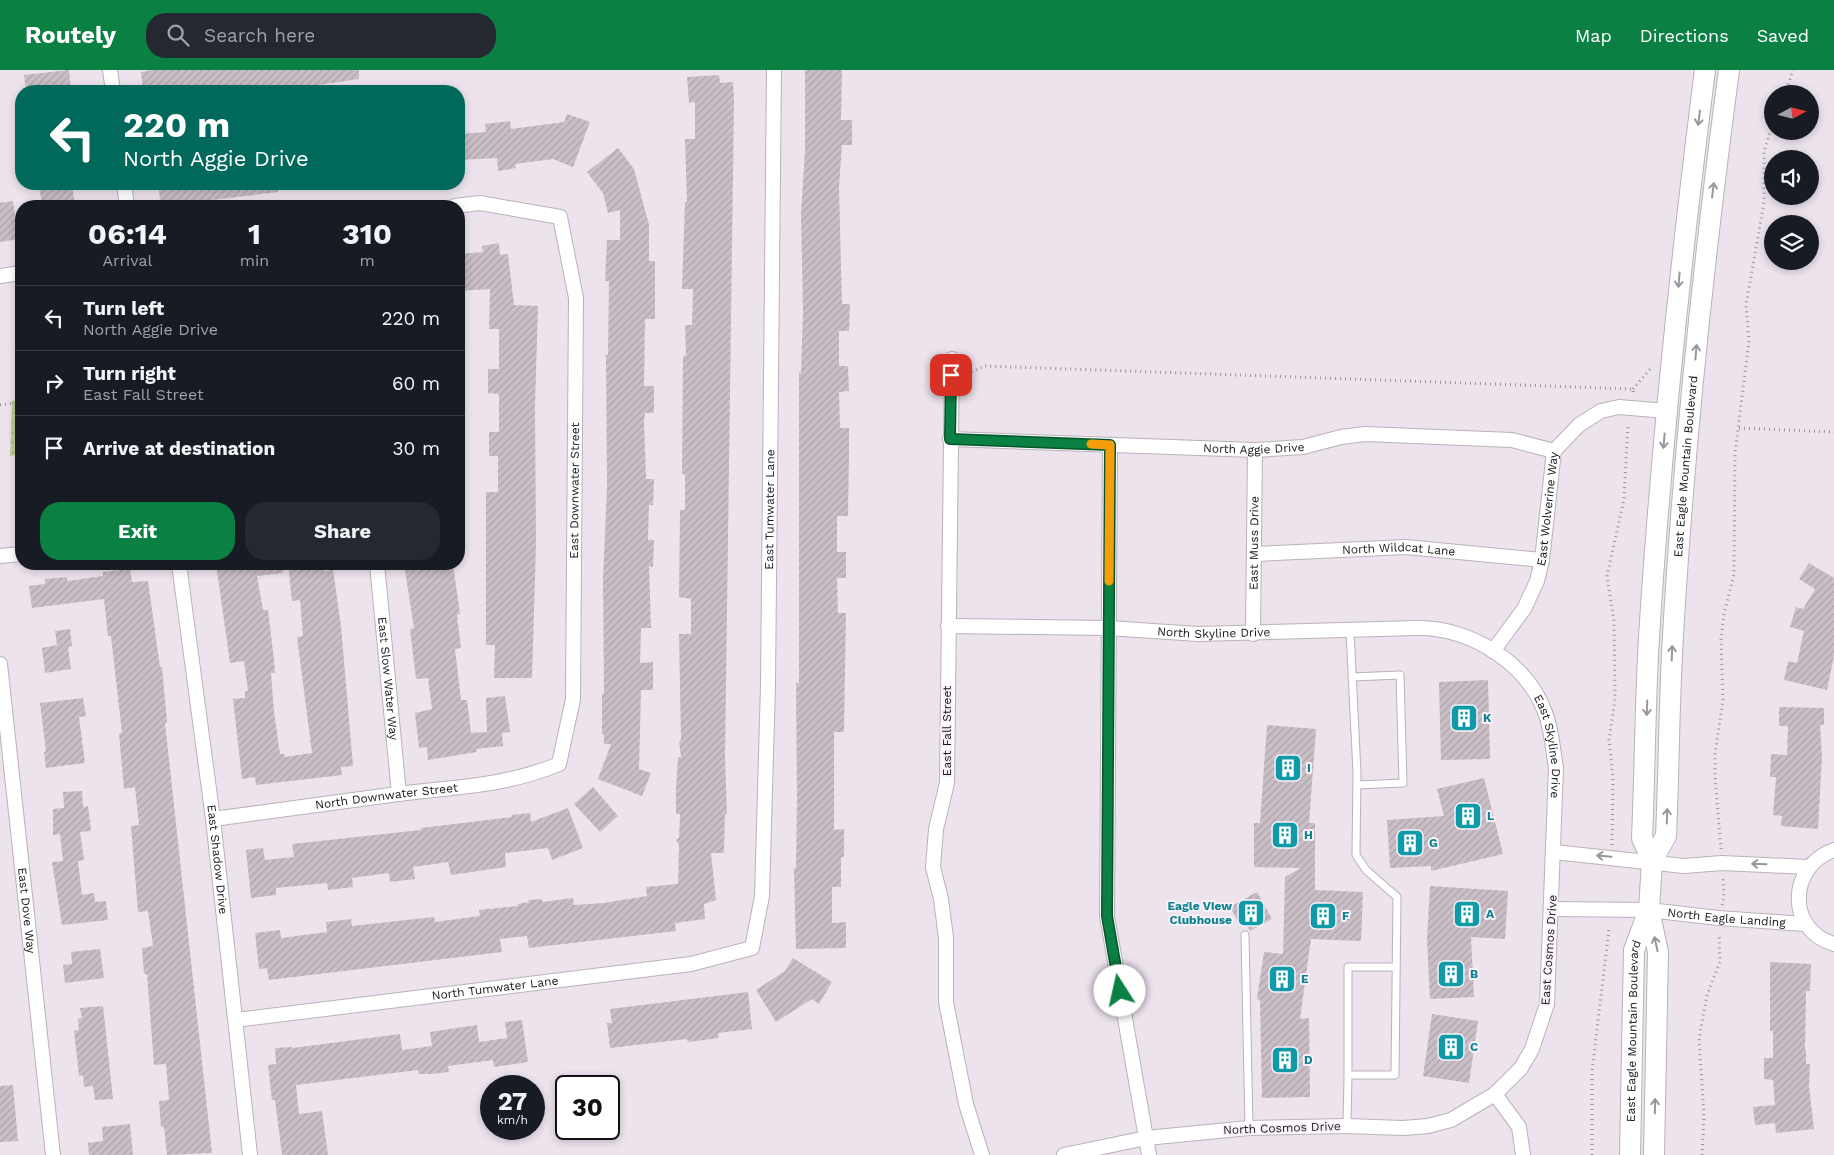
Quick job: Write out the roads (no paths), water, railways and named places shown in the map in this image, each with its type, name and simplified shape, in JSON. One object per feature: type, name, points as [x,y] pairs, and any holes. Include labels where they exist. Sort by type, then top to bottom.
[{"type":"street","points":[[110,70],[112,85]]},
{"type":"street","name":"East Tumwater Lane","points":[[752,948],[763,887],[768,684],[774,70]]},
{"type":"street","name":"East Eagle Mountain Boulevard","points":[[1652,861],[1642,838],[1649,639],[1682,249],[1705,70]]},
{"type":"street","name":"East Eagle Mountain Boulevard","points":[[1654,1155],[1658,952],[1649,910],[1652,861],[1666,836],[1673,637],[1682,512],[1706,247],[1729,70]]},
{"type":"street","name":"East Downwater Street","points":[[465,205],[480,203],[560,217],[576,298],[573,699],[559,764]]},
{"type":"street","points":[[0,276],[15,274]]},
{"type":"street","name":"East Fall Street","points":[[952,359],[947,783],[936,829],[933,867],[941,899],[946,938],[946,1002],[966,1104],[982,1155]]},
{"type":"street","name":"East Wolverine Way","points":[[1493,652],[1524,609],[1537,581],[1542,560],[1554,451],[1578,425],[1601,411],[1619,407],[1667,411]]},
{"type":"street","name":"North Aggie Drive","points":[[950,439],[1255,450],[1303,447],[1365,434],[1512,440],[1554,451]]},
{"type":"street","points":[[1110,445],[1107,916],[1149,1155]]},
{"type":"street","name":"East Muss Drive","points":[[1253,634],[1255,450]]},
{"type":"street","name":"North Wildcat Lane","points":[[1255,554],[1406,547],[1542,560]]},
{"type":"street","points":[[0,556],[15,555]]},
{"type":"street","name":"East Shadow Drive","points":[[180,570],[213,819],[250,1155]]},
{"type":"street","name":"East Slow Water Way","points":[[377,570],[399,794]]},
{"type":"street","name":"North Skyline Drive","points":[[948,626],[1108,628],[1198,634],[1430,628],[1452,632],[1478,642]]},
{"type":"street","name":"East Skyline Drive","points":[[1478,642],[1517,670],[1527,682],[1546,717],[1556,768],[1553,880]]},
{"type":"street","name":"East Dove Way","points":[[0,664],[53,1155]]},
{"type":"street","name":"North Downwater Street","points":[[213,819],[399,794],[483,785],[534,775],[559,764]]},
{"type":"street","points":[[1834,850],[1820,856],[1808,866],[1799,890],[1799,905],[1805,924],[1817,935],[1834,944]]},
{"type":"street","points":[[1554,852],[1652,861],[1684,866],[1722,863],[1808,866]]},
{"type":"street","name":"East Cosmos Drive","points":[[1495,1094],[1521,1068],[1532,1049],[1547,1004],[1553,880]]},
{"type":"street","name":"North Eagle Landing","points":[[1552,910],[1649,910],[1718,918],[1805,924]]},
{"type":"street","name":"East Eagle Mountain Boulevard","points":[[1630,1155],[1634,950],[1649,910]]},
{"type":"street","name":"North Tumwater Lane","points":[[236,1020],[691,964],[752,948]]},
{"type":"street","points":[[1495,1094],[1519,1127],[1523,1155]]},
{"type":"street","name":"North Cosmos Drive","points":[[1064,1155],[1146,1138],[1249,1128],[1347,1126],[1403,1128],[1428,1126],[1451,1120],[1495,1094]]},
{"type":"lane","points":[[1348,1075],[1396,1075],[1397,897],[1366,870],[1356,855],[1357,785],[1350,631]]},
{"type":"lane","points":[[1352,677],[1400,675],[1403,783],[1357,785]]},
{"type":"lane","points":[[1246,935],[1249,1128]]},
{"type":"lane","points":[[1347,1126],[1348,967],[1396,967]]},
{"type":"place","name":"K","points":[[1464,718]]},
{"type":"place","name":"I","points":[[1288,768]]},
{"type":"place","name":"L","points":[[1468,816]]},
{"type":"place","name":"H","points":[[1285,835]]},
{"type":"place","name":"G","points":[[1410,843]]},
{"type":"place","name":"Eagle View Clubhouse","points":[[1251,913]]},
{"type":"place","name":"A","points":[[1467,914]]},
{"type":"place","name":"F","points":[[1323,916]]},
{"type":"place","name":"B","points":[[1451,974]]},
{"type":"place","name":"E","points":[[1282,979]]},
{"type":"place","name":"C","points":[[1451,1047]]},
{"type":"place","name":"D","points":[[1285,1060]]}]
